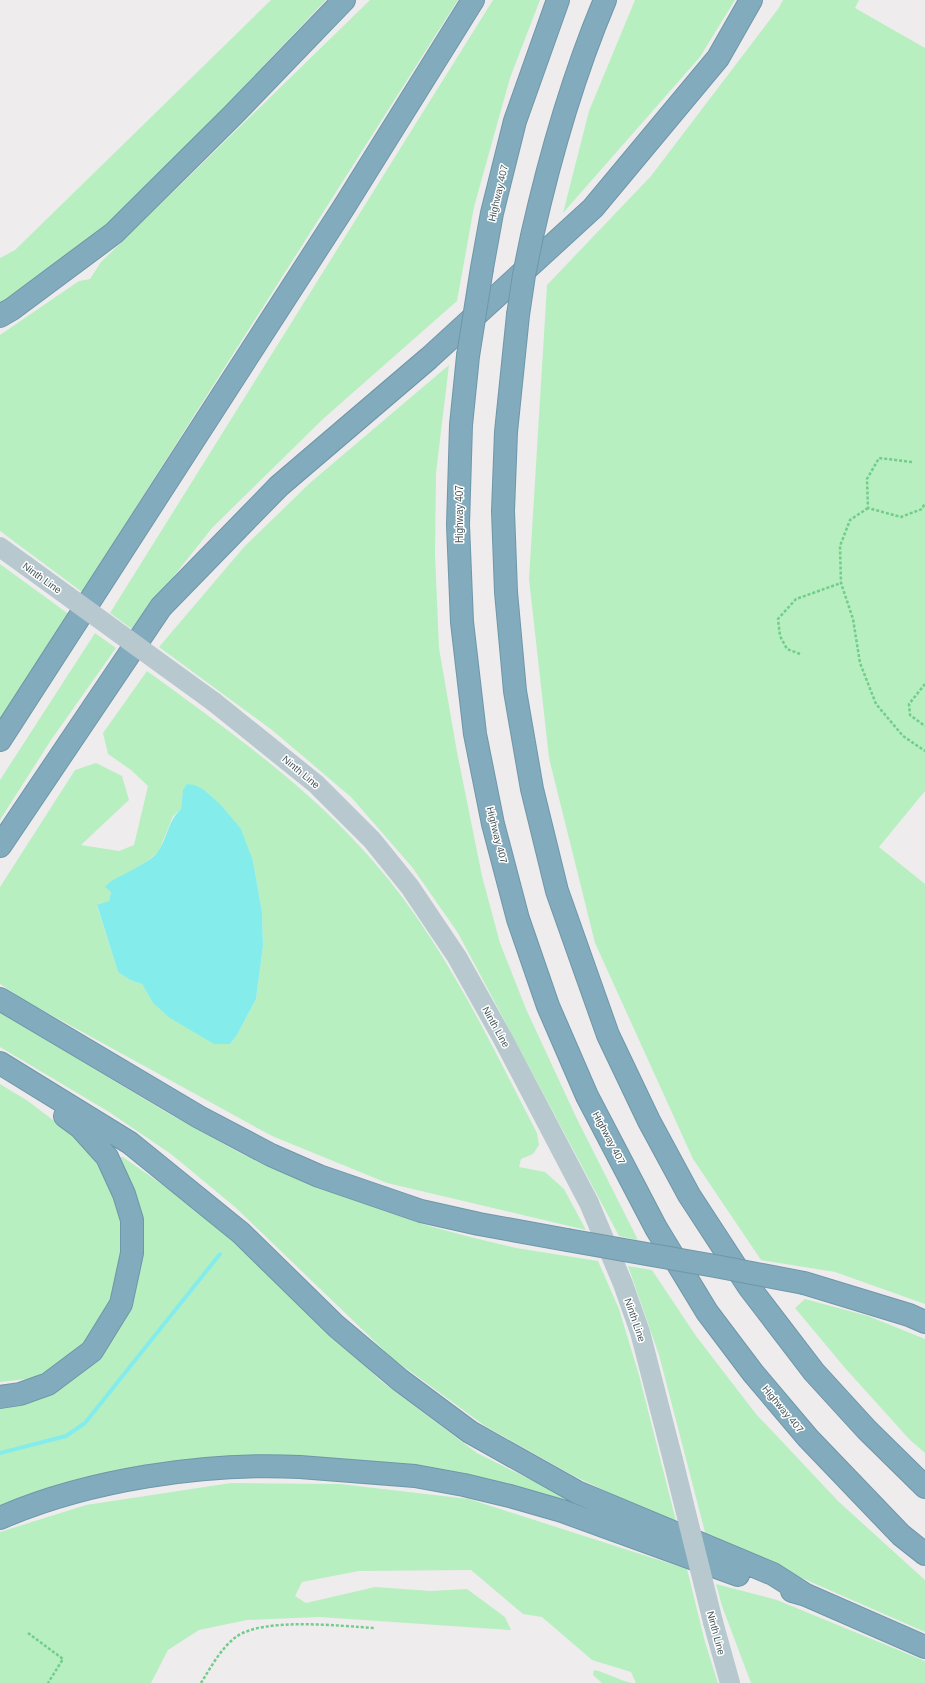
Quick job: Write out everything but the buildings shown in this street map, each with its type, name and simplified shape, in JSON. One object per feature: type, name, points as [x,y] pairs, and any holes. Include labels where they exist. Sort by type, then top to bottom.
[{"type":"highway","points":[[0,316],[12,309],[114,233],[344,0]]},
{"type":"highway","points":[[0,740],[344,208],[473,0]]},
{"type":"highway","name":"Highway 407","points":[[558,0],[515,121],[492,213],[468,356],[461,425],[458,525],[462,622],[475,734],[493,824],[518,918],[548,1006],[590,1103],[656,1228],[707,1312],[753,1373],[808,1438],[901,1536],[925,1554]]},
{"type":"highway","points":[[605,0],[592,32],[561,127],[544,185],[532,236],[524,274],[518,315],[506,432],[503,512],[506,592],[515,691],[532,789],[557,891],[608,1035],[649,1121],[689,1195],[749,1287],[814,1372],[867,1430],[925,1487]]},
{"type":"highway","points":[[0,846],[161,607],[279,486],[429,358],[593,208],[718,58],[751,0]]},
{"type":"highway","points":[[8,1004],[199,1117],[271,1155],[319,1176],[421,1211],[479,1224],[715,1266],[804,1284],[925,1322]]},
{"type":"highway","points":[[0,1063],[130,1143],[241,1233],[336,1326],[400,1380],[470,1432],[577,1492],[773,1574],[806,1595],[925,1647]]},
{"type":"highway","points":[[0,1067],[80,1127],[107,1157],[124,1194],[132,1220],[132,1253],[121,1304],[92,1351],[48,1384],[20,1394],[0,1396]]},
{"type":"highway","points":[[0,1518],[26,1506],[102,1485],[190,1470],[282,1466],[415,1476],[471,1486],[554,1509],[760,1583],[806,1595]]},
{"type":"main road","name":"Ninth Line","points":[[0,547],[214,702],[316,784],[372,840],[410,887],[457,957],[503,1039],[589,1203],[623,1284],[640,1332],[674,1460],[713,1622],[730,1683]]},
{"type":"path","points":[[868,508],[867,479],[879,458],[912,462]]},
{"type":"path","points":[[925,503],[922,509],[901,517],[868,508],[850,520],[840,546],[841,583],[853,619],[860,663],[876,704],[903,736],[925,751]]},
{"type":"path","points":[[800,654],[787,649],[780,636],[778,618],[796,599],[841,583]]},
{"type":"path","points":[[925,684],[909,704],[910,715],[925,726]]},
{"type":"path","points":[[201,1683],[227,1645],[247,1630],[286,1625],[374,1628]]},
{"type":"path","points":[[28,1633],[63,1659],[48,1683]]},
{"type":"green space","points":[[271,0],[326,0],[249,81],[221,120],[49,279],[0,311],[0,258],[15,250]]},
{"type":"green space","points":[[370,0],[458,0],[82,592],[0,531],[0,335],[79,281],[90,279],[101,262]]},
{"type":"green space","points":[[493,0],[540,0],[510,78],[474,207],[457,301],[323,419],[212,528],[132,629],[110,613]]},
{"type":"green space","points":[[635,0],[735,0],[700,57],[563,213],[589,111]]},
{"type":"green space","points":[[783,0],[859,0],[855,8],[925,48],[925,791],[879,847],[925,884],[925,1304],[835,1272],[761,1260],[693,1159],[595,943],[549,758],[529,579],[547,285],[651,176],[778,9]]},
{"type":"green space","points":[[449,365],[436,473],[435,553],[439,648],[457,752],[482,876],[500,943],[526,1009],[577,1119],[638,1240],[619,1236],[458,933],[412,867],[351,797],[272,730],[159,647],[244,547],[311,482]]},
{"type":"green space","points":[[0,564],[70,615],[0,728]]},
{"type":"green space","points":[[95,633],[116,648],[51,740],[0,820],[0,780]]},
{"type":"green space","points":[[147,671],[266,760],[322,808],[348,834],[373,861],[422,924],[463,992],[501,1062],[537,1133],[539,1145],[533,1154],[521,1159],[519,1167],[545,1172],[564,1189],[586,1230],[387,1183],[272,1136],[24,1000],[0,984],[0,887],[75,770],[96,763],[122,776],[129,800],[81,845],[119,851],[134,845],[148,786],[131,770],[108,754],[103,733]],"holes":[[[183,791],[253,861],[262,912],[263,946],[256,999],[237,1035],[230,1044],[153,1003],[142,984],[130,980],[118,972],[97,906],[109,901],[111,892],[159,851],[173,816],[181,809]]]},
{"type":"green space","points":[[0,1012],[171,1115],[242,1154],[308,1184],[422,1224],[470,1237],[516,1248],[598,1261],[619,1309],[639,1375],[677,1525],[574,1476],[485,1426],[392,1358],[235,1207],[171,1154],[109,1112],[0,1047]]},
{"type":"green space","points":[[0,1084],[28,1101],[75,1137],[104,1169],[118,1203],[123,1235],[121,1270],[111,1306],[91,1336],[67,1360],[35,1378],[0,1382]]},
{"type":"green space","points":[[120,1157],[123,1157],[204,1214],[381,1381],[477,1453],[565,1497],[563,1504],[278,1458],[0,1508],[0,1407],[25,1402],[39,1397],[66,1383],[78,1374],[102,1352],[112,1340],[121,1327],[131,1306],[139,1274],[142,1252],[142,1233],[137,1204]]},
{"type":"green space","points":[[628,1266],[652,1270],[696,1336],[756,1414],[839,1502],[925,1580],[925,1632],[706,1536],[659,1355]]},
{"type":"green space","points":[[805,1299],[868,1316],[925,1339],[925,1453],[910,1440],[845,1368],[795,1308]]},
{"type":"green space","points":[[231,1483],[340,1484],[469,1499],[687,1569],[705,1642],[718,1683],[636,1683],[631,1672],[592,1660],[542,1617],[523,1614],[471,1570],[359,1571],[302,1582],[295,1596],[306,1603],[375,1587],[431,1591],[467,1589],[505,1617],[511,1630],[319,1617],[247,1620],[199,1630],[168,1650],[151,1683],[0,1683],[0,1532],[86,1505]]},
{"type":"green space","points":[[716,1584],[777,1600],[925,1661],[925,1683],[751,1683],[722,1606]]},
{"type":"green space","points":[[594,1670],[632,1683],[602,1683],[593,1675]]},
{"type":"water","points":[[187,784],[195,785],[204,790],[220,804],[241,829],[253,861],[262,912],[263,946],[256,999],[237,1035],[230,1044],[214,1044],[170,1018],[153,1003],[142,984],[130,980],[118,972],[97,905],[109,901],[111,892],[105,887],[110,882],[144,863],[159,850],[173,818],[181,809],[183,790]]},
{"type":"waterway","points":[[0,1453],[66,1436],[85,1423],[220,1254]]}]
